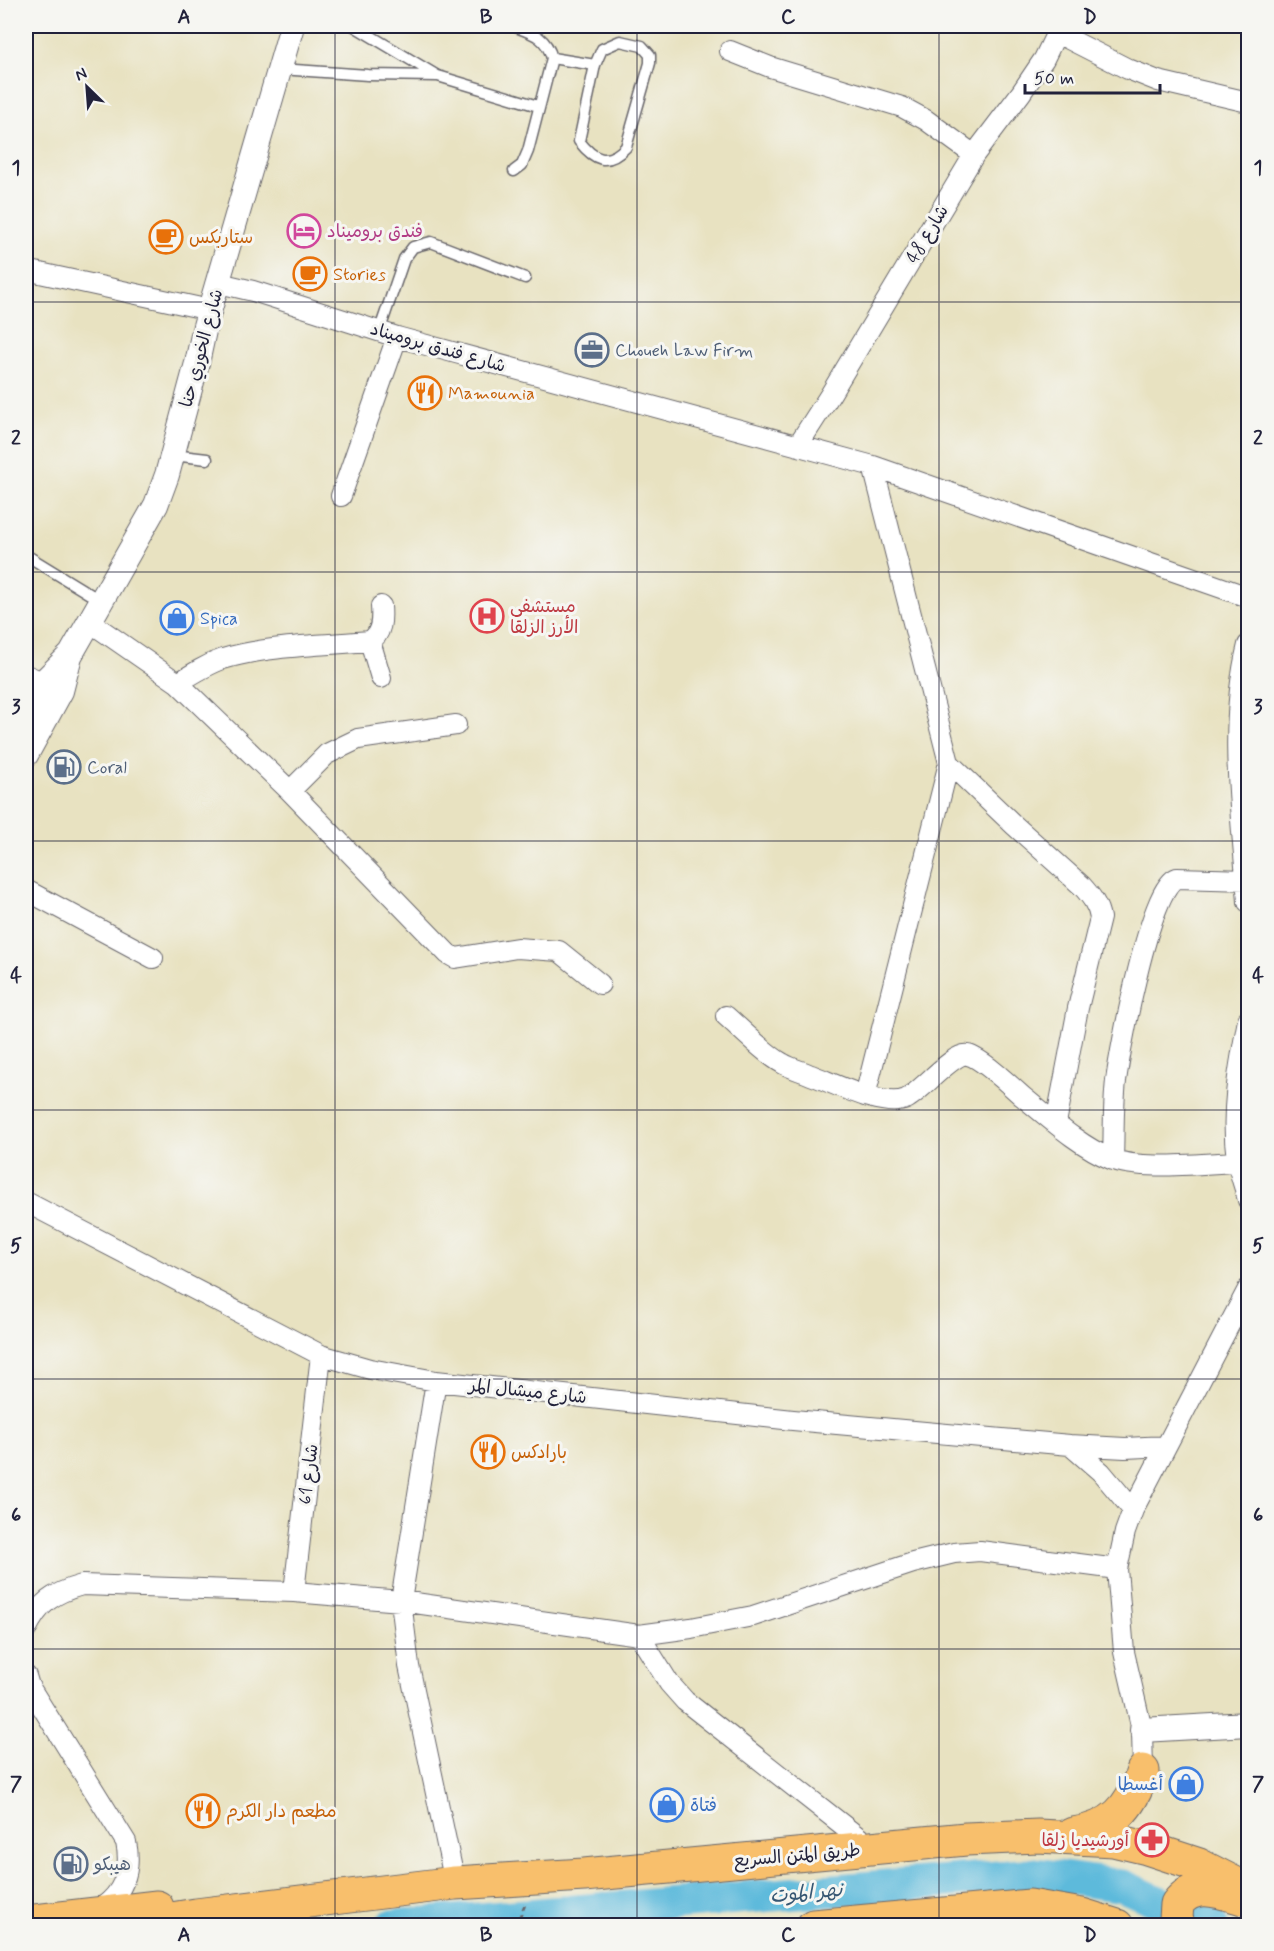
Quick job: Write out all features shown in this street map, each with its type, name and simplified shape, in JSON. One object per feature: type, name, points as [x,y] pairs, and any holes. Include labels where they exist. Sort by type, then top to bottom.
[{"type":"highway","points":[[1050,1837],[1089,1831],[1113,1818],[1125,1809],[1143,1771]]},
{"type":"highway","points":[[1143,1771],[1140,1813],[1143,1823],[1157,1841],[1207,1878],[1248,1899]]},
{"type":"highway","name":"طريق المتن السريع","points":[[338,1897],[455,1883],[584,1875],[966,1839],[1050,1837],[1113,1840],[1147,1848],[1207,1878],[1248,1890]]},
{"type":"highway","points":[[1179,1926],[1177,1904],[1188,1892],[1198,1890],[1207,1878]]},
{"type":"highway","points":[[26,1922],[93,1913],[274,1896],[338,1897]]},
{"type":"highway","points":[[129,1926],[338,1897]]},
{"type":"highway","points":[[813,1926],[1030,1906],[1082,1915],[1117,1926]]},
{"type":"street","name":"شارع الخوري حنا","points":[[26,714],[43,683],[71,654],[156,505],[292,26]]},
{"type":"street","points":[[1060,28],[1160,73],[1248,94]]},
{"type":"street","points":[[1060,28],[1128,69],[1158,81],[1248,102]]},
{"type":"street","name":"شارع 48","points":[[798,445],[974,154],[1021,93],[1044,59],[1060,28]]},
{"type":"street","points":[[730,51],[770,67],[902,107],[926,120],[974,154]]},
{"type":"street","points":[[26,270],[210,310]]},
{"type":"street","name":"شارع فندق بروميناد","points":[[219,283],[253,291],[388,334],[873,466],[1248,597]]},
{"type":"street","points":[[341,496],[388,334]]},
{"type":"street","points":[[865,1096],[949,763],[873,466]]},
{"type":"street","points":[[178,683],[201,668],[223,659],[248,653],[370,641],[378,633],[382,616],[381,606]]},
{"type":"street","points":[[90,622],[178,683],[290,791],[448,954],[456,958],[517,948],[559,951],[600,984]]},
{"type":"street","points":[[370,641],[381,678]]},
{"type":"street","points":[[1248,645],[1243,668],[1238,728],[1248,902]]},
{"type":"street","name":"شارع الخوري حنا","points":[[26,755],[43,683]]},
{"type":"street","points":[[290,791],[327,754],[358,739],[456,726]]},
{"type":"street","points":[[949,763],[1082,886],[1091,896],[1099,911],[1100,918],[1078,1008],[1056,1123]]},
{"type":"street","points":[[1113,1160],[1116,1083],[1123,1039],[1143,947],[1162,894],[1168,883],[1177,878],[1247,880]]},
{"type":"street","points":[[26,890],[153,958]]},
{"type":"street","points":[[726,1016],[781,1063],[865,1096],[891,1101],[906,1099],[918,1092],[954,1059],[964,1054],[970,1055],[1056,1123],[1098,1153],[1113,1160],[1154,1166],[1237,1162]]},
{"type":"street","points":[[1248,1020],[1239,1067],[1233,1119],[1237,1162],[1248,1200]]},
{"type":"street","name":"شارع ميشال المر","points":[[26,1202],[321,1355],[370,1369],[436,1381],[793,1420],[1070,1445],[1125,1448],[1166,1446]]},
{"type":"street","points":[[1143,1771],[1142,1730],[1124,1652],[1118,1569],[1125,1532],[1133,1510],[1248,1289]]},
{"type":"street","name":"شارع 61","points":[[294,1592],[321,1355]]},
{"type":"street","points":[[436,1381],[401,1601],[409,1666],[455,1883]]},
{"type":"street","points":[[1070,1445],[1101,1472],[1133,1510]]},
{"type":"street","points":[[26,1630],[34,1614],[47,1600],[63,1590],[82,1585],[294,1592],[401,1601],[639,1635],[753,1616],[913,1563],[954,1553],[980,1551],[1118,1569]]},
{"type":"street","points":[[639,1635],[669,1683],[685,1701],[872,1848]]},
{"type":"street","points":[[26,1676],[29,1686],[126,1842],[129,1863],[124,1884],[106,1906],[93,1913]]},
{"type":"street","points":[[1142,1730],[1248,1724]]},
{"type":"lane","points":[[354,26],[438,76],[538,106]]},
{"type":"lane","points":[[513,26],[536,35],[548,46],[552,58],[528,151],[522,165],[514,171]]},
{"type":"lane","points":[[620,41],[642,46],[650,55],[626,147],[618,156],[603,159],[590,155],[579,141],[596,66],[602,49],[620,41]]},
{"type":"lane","points":[[552,58],[596,66]]},
{"type":"lane","points":[[280,69],[368,75],[438,76]]},
{"type":"lane","points":[[388,334],[404,259],[413,247],[431,242],[525,278]]},
{"type":"lane","points":[[172,455],[207,459]]},
{"type":"lane","points":[[26,555],[102,601]]},
{"type":"path","points":[[516,1926],[526,1901]]},
{"type":"waterway","name":"نهر الموت","points":[[391,1926],[1035,1874],[1123,1886],[1212,1926]]},
{"type":"place","name":"فندق بروميناد","points":[[304,231]]},
{"type":"place","name":"ستاربكس","points":[[166,237]]},
{"type":"place","name":"Stories","points":[[310,274]]},
{"type":"place","name":"Choueh Law Firm","points":[[592,350]]},
{"type":"place","name":"Mamounia","points":[[425,393]]},
{"type":"place","name":"مستشفى الأرز الزلقا","points":[[487,616]]},
{"type":"place","name":"Spica","points":[[177,618]]},
{"type":"place","name":"Coral","points":[[64,767]]},
{"type":"place","name":"بارادكس","points":[[488,1452]]},
{"type":"place","name":"أغسطا","points":[[1186,1784]]},
{"type":"place","name":"فتاة","points":[[667,1805]]},
{"type":"place","name":"مطعم دار الكرم","points":[[203,1811]]},
{"type":"place","name":"أورشيديا زلقا","points":[[1152,1840]]},
{"type":"place","name":"هيبكو","points":[[71,1864]]}]
